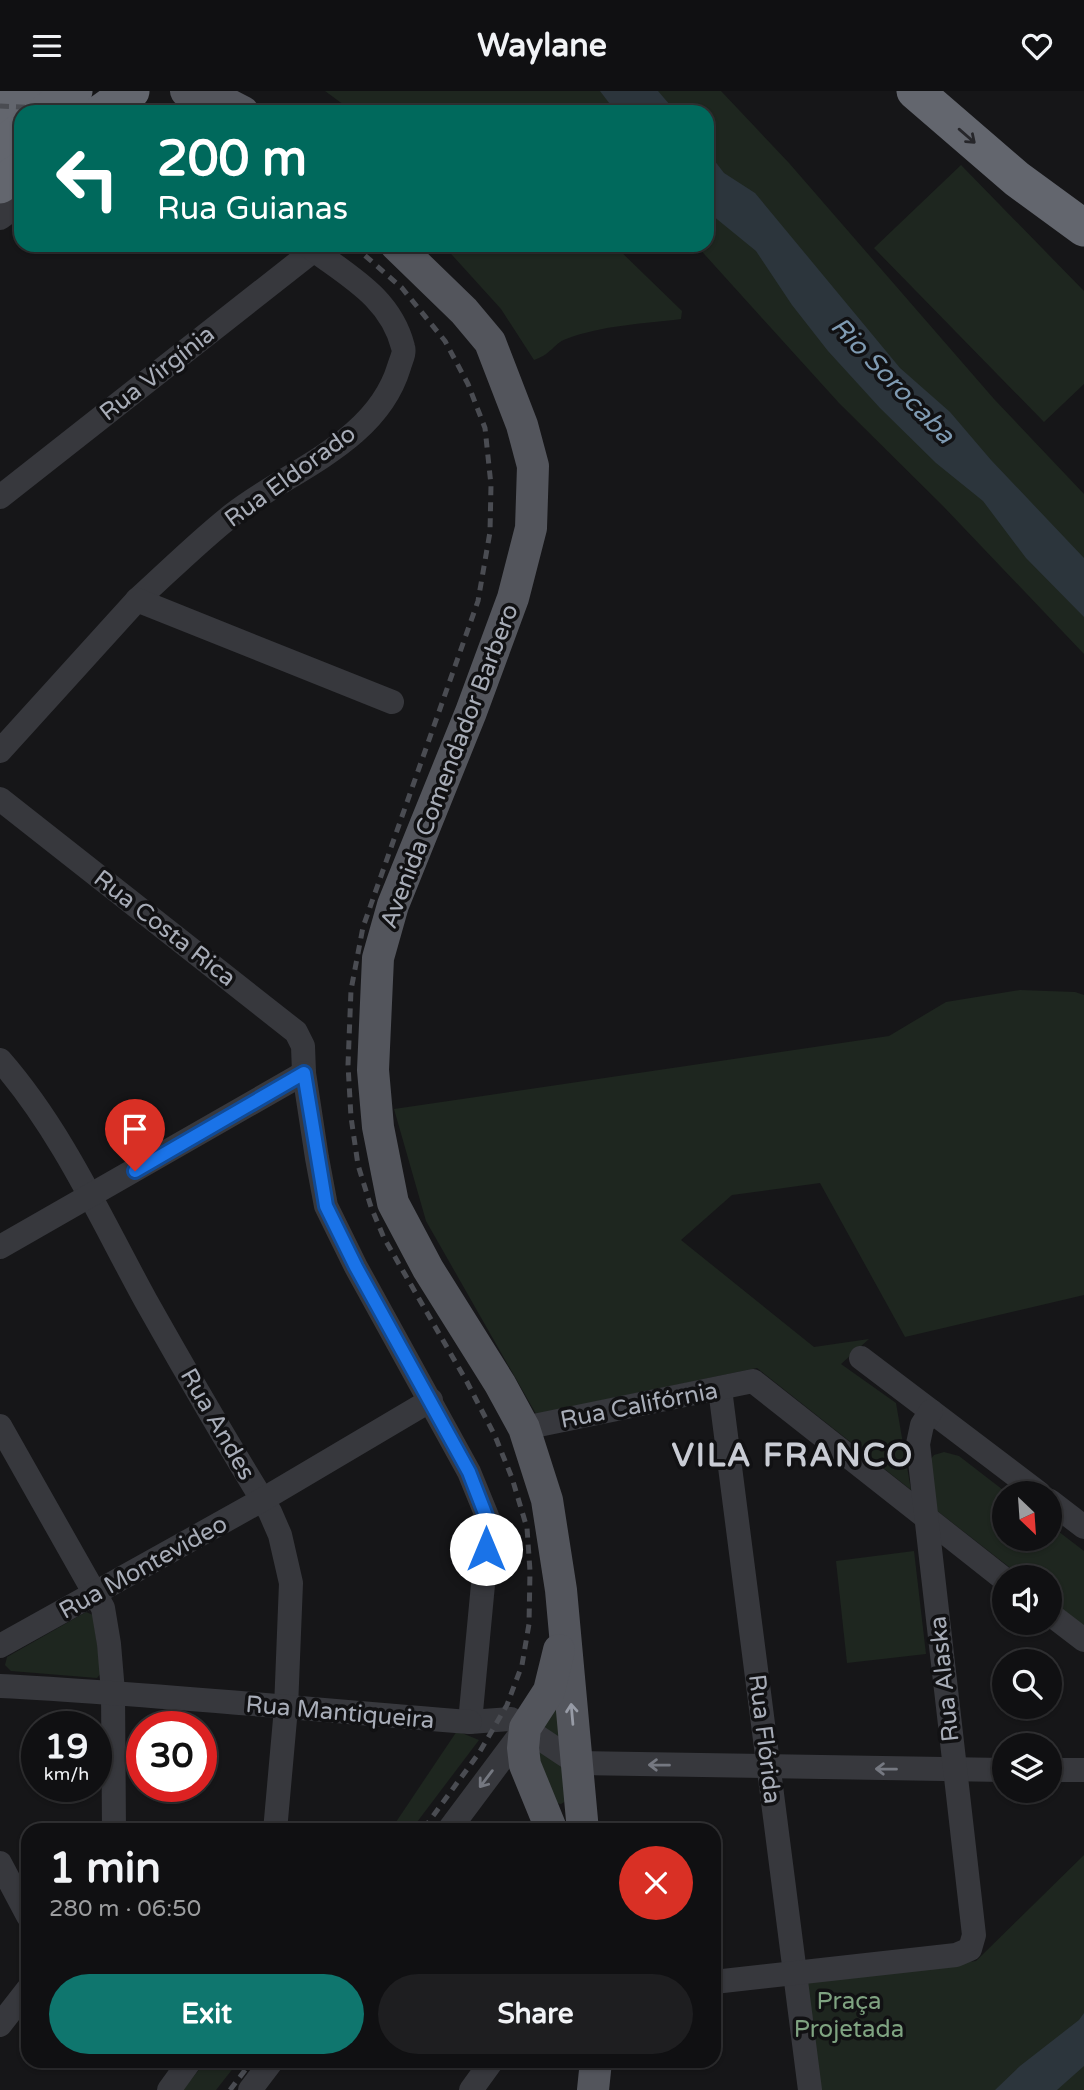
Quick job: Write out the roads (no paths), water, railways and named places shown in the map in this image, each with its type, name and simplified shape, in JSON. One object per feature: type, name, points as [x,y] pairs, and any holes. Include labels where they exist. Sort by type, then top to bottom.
[{"type":"highway","points":[[0,110],[26,91]]},
{"type":"highway","points":[[55,105],[74,91]]},
{"type":"highway","points":[[112,105],[131,91]]},
{"type":"highway","points":[[915,91],[1017,179],[1084,228]]},
{"type":"highway","points":[[953,91],[1032,159],[1084,197]]},
{"type":"main road","points":[[187,91],[230,105]]},
{"type":"main road","name":"Avenida Comendador Barbero","points":[[403,252],[464,311],[490,342],[522,425],[533,466],[531,528],[513,598],[471,712],[393,905],[378,958],[373,1070],[378,1128],[393,1203],[428,1269],[500,1384],[524,1428],[547,1500],[564,1629],[582,1823]]},
{"type":"main road","name":"Avenida Comendador Barbero","points":[[525,1728],[549,1691],[564,1629]]},
{"type":"main road","points":[[525,1728],[525,1765],[548,1823]]},
{"type":"main road","points":[[539,1802],[552,1809],[561,1809],[575,1802],[579,1795]]},
{"type":"main road","points":[[593,2090],[595,2068]]},
{"type":"street","points":[[0,218],[10,177]]},
{"type":"street","name":"Rua Virgínia","points":[[0,497],[305,252]]},
{"type":"street","name":"Rua Eldorado","points":[[0,751],[137,600],[233,514],[349,438],[383,401],[397,376],[404,350],[394,321],[381,301],[317,252]]},
{"type":"street","points":[[137,600],[392,702]]},
{"type":"street","name":"Rua Costa Rica","points":[[0,799],[296,1032],[303,1047],[304,1073],[326,1206],[356,1267],[469,1472],[488,1521],[470,1722]]},
{"type":"street","name":"Rua Andes","points":[[0,1060],[41,1113],[90,1196],[146,1301],[280,1535],[291,1583],[286,1708],[276,1823]]},
{"type":"street","points":[[0,1247],[304,1073]]},
{"type":"street","points":[[861,1358],[1023,1481]]},
{"type":"street","name":"Rua Califórnia","points":[[524,1428],[753,1381],[766,1388],[926,1519]]},
{"type":"street","name":"Rua Flórida","points":[[720,1389],[810,2090]]},
{"type":"street","name":"Rua Montevideo","points":[[0,1646],[262,1500],[431,1401]]},
{"type":"street","name":"Rua Alaska","points":[[795,1972],[956,1955],[970,1949],[974,1935],[918,1444],[922,1425],[931,1411]]},
{"type":"street","points":[[0,1426],[103,1608],[110,1644],[113,1692],[114,1823]]},
{"type":"street","points":[[1062,1510],[1084,1527]]},
{"type":"street","points":[[926,1519],[992,1570]]},
{"type":"street","points":[[1062,1623],[1084,1640]]},
{"type":"street","name":"Rua Mantiqueira","points":[[0,1686],[113,1692],[470,1722],[511,1719],[525,1728]]},
{"type":"street","points":[[454,1823],[525,1728],[577,1763],[992,1770]]},
{"type":"street","points":[[1062,1770],[1084,1770]]},
{"type":"street","points":[[0,1863],[21,1903]]},
{"type":"street","points":[[721,1981],[795,1972]]},
{"type":"street","points":[[0,2025],[21,1998]]},
{"type":"street","points":[[169,2090],[185,2068]]},
{"type":"street","points":[[250,2090],[267,2068]]},
{"type":"street","points":[[471,2090],[487,2068]]},
{"type":"water","points":[[600,91],[658,91],[670,105],[611,105]]},
{"type":"water","name":"Rio Sorocaba","points":[[714,160],[724,173],[755,193],[900,368],[950,412],[991,460],[1084,558],[1084,617],[1026,558],[983,501],[936,463],[880,408],[828,351],[792,305],[756,251],[714,217]]},
{"type":"water","points":[[1084,2013],[1084,2066],[1057,2090],[995,2090],[1020,2066],[1079,2020]]},
{"type":"railway","points":[[0,106],[14,107]]},
{"type":"railway","points":[[361,252],[402,288],[445,341],[468,384],[485,428],[491,485],[490,532],[478,601],[363,927],[351,990],[348,1065],[351,1117],[358,1165],[371,1207],[384,1238],[495,1436],[512,1478],[527,1528],[530,1571],[529,1624],[522,1665],[507,1705],[479,1753],[428,1823]]},
{"type":"railway","points":[[230,2090],[247,2068]]},
{"type":"district","name":"VILA FRANCO","points":[[793,1455]]},
{"type":"park label","name":"Praça Projetada","points":[[849,2015]]}]
